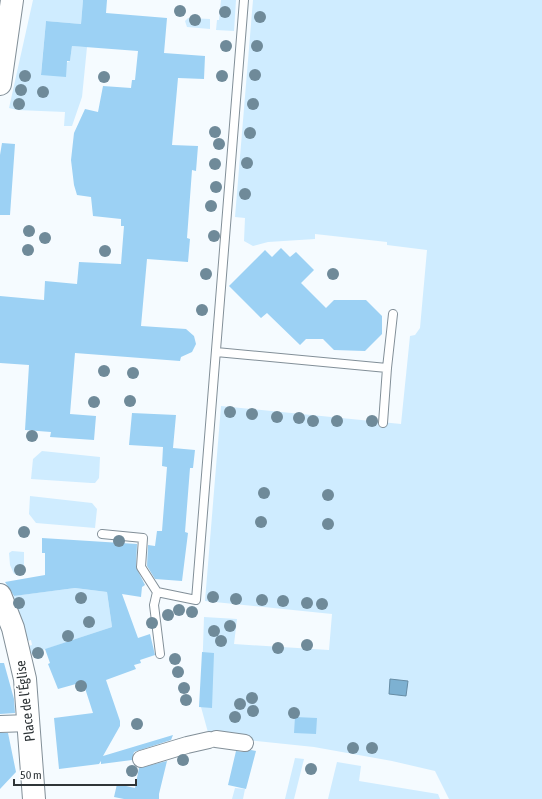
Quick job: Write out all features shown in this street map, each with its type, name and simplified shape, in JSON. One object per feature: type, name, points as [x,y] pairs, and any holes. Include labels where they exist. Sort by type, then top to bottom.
[{"type":"main road","points":[[0,84],[12,0]]},
{"type":"main road","name":"Place de l'Église","points":[[0,595],[13,628],[25,679],[33,792]]},
{"type":"street","points":[[0,724],[29,723]]},
{"type":"street","points":[[141,759],[212,739],[245,743]]},
{"type":"lane","points":[[157,592],[196,600],[244,0]]},
{"type":"lane","points":[[383,423],[393,314]]},
{"type":"lane","points":[[216,352],[387,368]]},
{"type":"lane","points":[[102,534],[143,538],[141,567],[157,592],[154,606],[160,654]]},
{"type":"shaded area","points":[[33,0],[83,0],[81,24],[46,21],[41,74],[70,61],[72,46],[87,47],[82,97],[72,126],[64,126],[65,112],[17,110],[9,108]]},
{"type":"shaded area","points":[[221,0],[236,0],[234,31],[216,30],[217,20],[219,20]]},
{"type":"shaded area","points":[[253,0],[542,0],[542,799],[449,799],[435,771],[392,761],[314,747],[209,736],[201,707],[204,617],[237,619],[234,644],[329,650],[332,614],[205,601],[221,406],[401,424],[410,336],[415,335],[420,328],[427,250],[387,245],[387,242],[315,234],[315,239],[268,242],[253,246],[244,241],[245,218],[235,217]]},
{"type":"shaded area","points":[[188,18],[210,19],[210,29],[187,27],[185,21]]},
{"type":"shaded area","points":[[42,451],[100,457],[99,478],[95,483],[31,479],[33,459]]},
{"type":"shaded area","points":[[30,496],[92,503],[97,509],[95,528],[36,523],[29,514]]},
{"type":"shaded area","points":[[12,551],[24,552],[24,571],[14,574],[10,565],[9,553]]},
{"type":"shaded area","points":[[75,588],[107,592],[112,627],[31,654],[29,646],[32,645],[31,640],[27,641],[25,635],[26,632],[13,596]]},
{"type":"shaded area","points":[[295,758],[304,759],[294,799],[285,799]]},
{"type":"shaded area","points":[[337,762],[361,766],[359,781],[438,794],[440,799],[328,799]]},
{"type":"shaded area","points":[[235,788],[245,789],[243,799],[232,799]]},
{"type":"water","points":[[390,679],[408,681],[406,696],[389,694]]},
{"type":"building","points":[[83,0],[107,0],[106,13],[167,18],[164,53],[205,56],[204,79],[178,78],[172,145],[198,146],[196,171],[192,170],[187,238],[190,239],[188,262],[147,259],[141,326],[186,329],[194,336],[196,344],[192,352],[181,357],[180,361],[75,353],[70,414],[96,416],[94,440],[50,437],[51,432],[25,430],[29,365],[0,363],[0,296],[44,300],[45,281],[77,284],[79,262],[121,264],[124,226],[121,226],[121,219],[93,216],[91,197],[77,195],[74,185],[71,160],[74,133],[85,109],[98,112],[103,86],[131,88],[132,80],[135,80],[138,51],[72,46],[70,61],[67,61],[66,77],[41,75],[46,21],[81,24]]},
{"type":"building","points":[[2,143],[15,144],[10,215],[0,215],[0,155]]},
{"type":"building","points":[[281,248],[290,257],[296,252],[314,270],[301,283],[326,308],[334,300],[366,300],[382,316],[382,334],[365,351],[334,350],[323,339],[306,339],[300,345],[267,313],[261,318],[229,286],[265,250],[272,257]]},
{"type":"building","points":[[132,413],[176,415],[173,448],[195,450],[193,468],[190,468],[185,532],[188,533],[182,581],[155,579],[147,566],[148,545],[155,546],[157,531],[162,531],[167,467],[162,466],[163,447],[129,445]]},
{"type":"building","points":[[42,538],[137,544],[136,567],[145,585],[142,587],[141,597],[122,594],[138,638],[150,634],[155,655],[140,660],[141,663],[134,665],[136,669],[106,680],[120,721],[120,726],[103,756],[173,735],[171,740],[134,752],[132,760],[101,764],[101,761],[99,764],[59,769],[54,718],[93,713],[83,682],[58,689],[48,664],[50,663],[45,649],[112,627],[107,592],[75,588],[14,596],[5,582],[45,575],[45,553],[42,553]]},
{"type":"building","points":[[202,652],[214,653],[212,708],[199,707]]},
{"type":"building","points":[[0,663],[4,663],[14,699],[15,713],[0,714]]},
{"type":"building","points":[[295,717],[317,718],[316,734],[294,733]]},
{"type":"building","points":[[0,733],[8,733],[16,772],[0,789]]},
{"type":"building","points":[[251,750],[256,751],[246,789],[228,785],[236,751],[244,752]]},
{"type":"building","points":[[167,761],[159,799],[124,799],[114,797],[117,784],[135,788],[139,768]]}]
